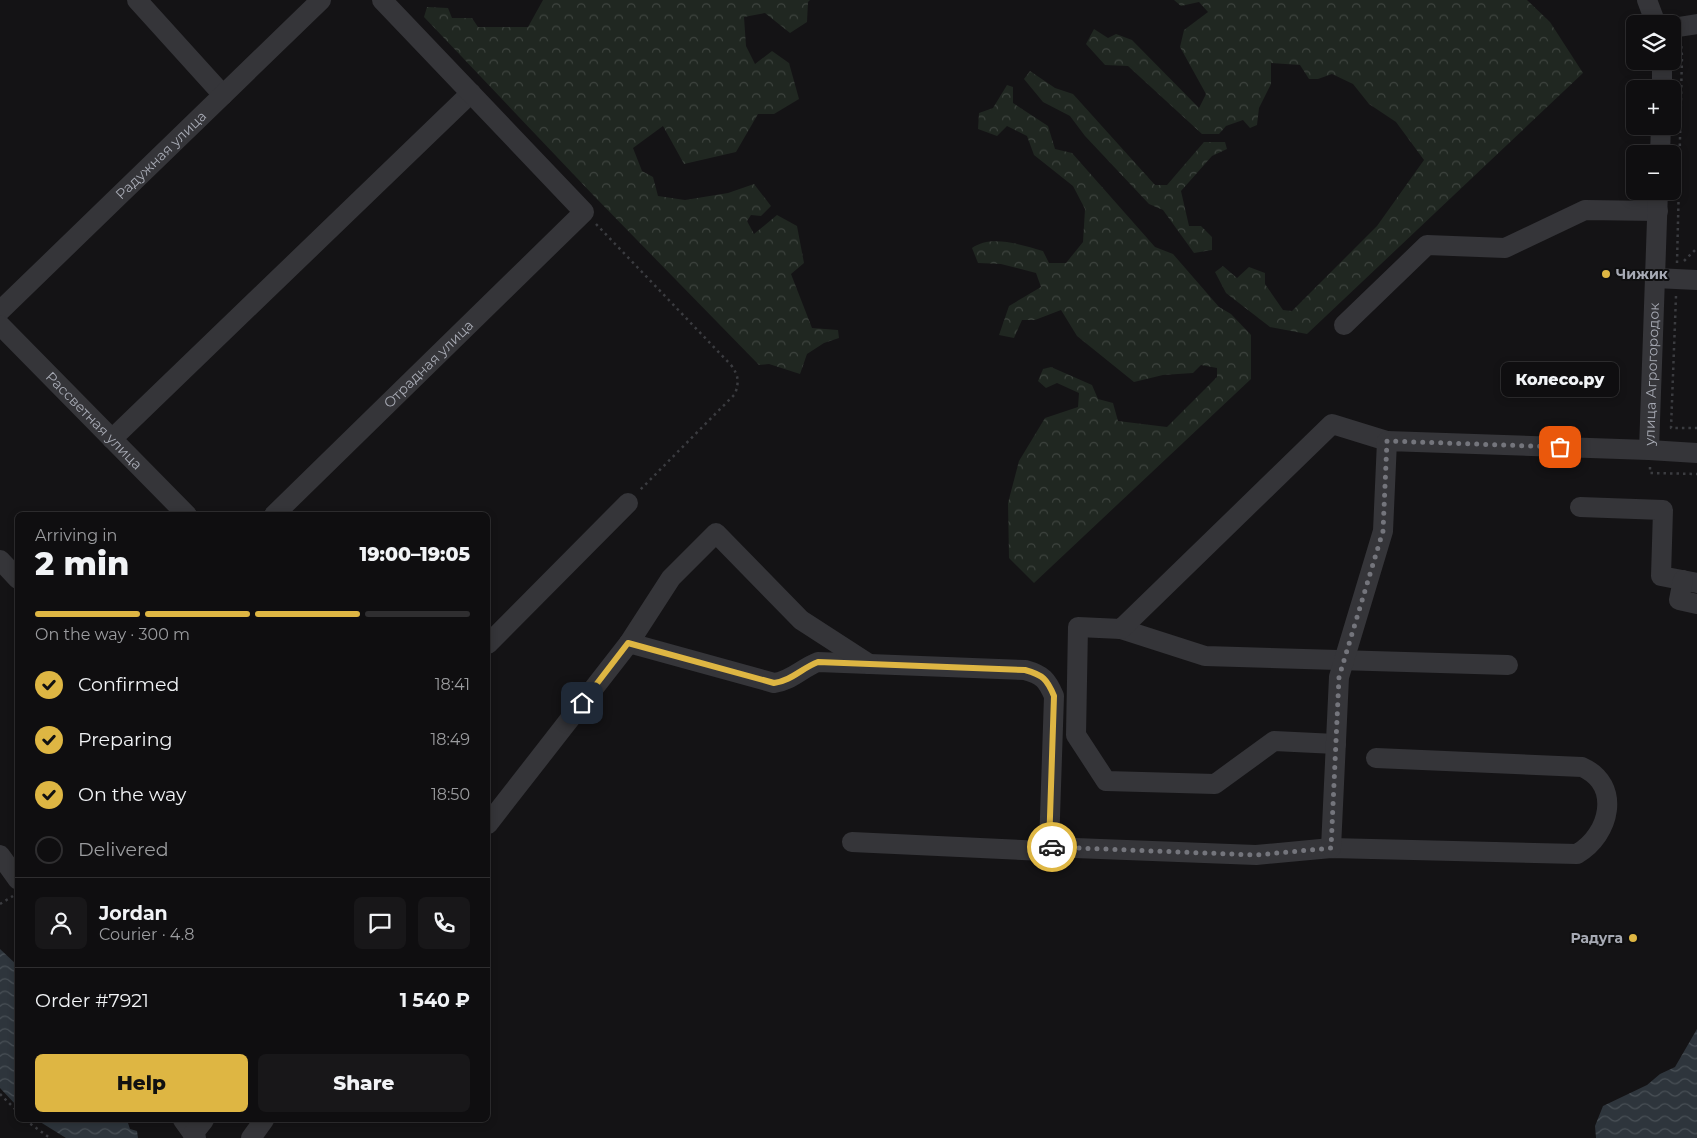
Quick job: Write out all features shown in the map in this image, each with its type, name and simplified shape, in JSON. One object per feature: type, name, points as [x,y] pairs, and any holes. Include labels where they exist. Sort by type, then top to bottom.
[{"type":"street","points":[[137,0],[224,95]]},
{"type":"street","name":"Радужная улица","points":[[0,311],[321,0]]},
{"type":"street","points":[[382,0],[584,212]]},
{"type":"street","points":[[1647,0],[1653,15]]},
{"type":"street","points":[[1681,27],[1697,24]]},
{"type":"street","points":[[112,439],[471,94]]},
{"type":"street","points":[[1344,325],[1427,245],[1505,248],[1585,210],[1658,201]]},
{"type":"street","name":"улица Агрогородок","points":[[1658,201],[1650,450],[1697,453]]},
{"type":"street","name":"Отрадная улица","points":[[277,512],[584,212]]},
{"type":"street","points":[[1655,278],[1685,282]]},
{"type":"street","name":"Рассветная улица","points":[[0,325],[184,512]]},
{"type":"street","points":[[1121,629],[1332,424],[1387,441],[1650,450]]},
{"type":"street","points":[[1331,848],[1339,677],[1383,531],[1387,441]]},
{"type":"street","points":[[490,642],[628,503]]},
{"type":"street","points":[[1580,507],[1663,510],[1661,576],[1690,581],[1679,600],[1697,604]]},
{"type":"street","points":[[490,821],[628,643],[671,578],[716,533],[801,620],[869,664]]},
{"type":"street","points":[[0,560],[15,575]]},
{"type":"street","points":[[1336,744],[1274,741],[1215,784],[1106,781],[1076,735],[1078,627],[1121,629],[1205,656],[1508,665]]},
{"type":"street","points":[[628,643],[774,683],[790,678],[818,662],[1025,670],[1039,674],[1048,682],[1054,696],[1049,847]]},
{"type":"street","points":[[852,842],[1044,851],[1049,847],[1256,855],[1331,848],[1577,854],[1592,844],[1605,820],[1607,812],[1606,792],[1596,776],[1590,770],[1582,767],[1376,758]]},
{"type":"street","points":[[0,855],[15,876]]},
{"type":"street","points":[[250,1138],[262,1122]]},
{"type":"path","points":[[1681,52],[1677,269],[1697,248]]},
{"type":"path","points":[[584,212],[731,366],[739,382],[735,394],[628,503]]},
{"type":"path","points":[[1685,282],[1671,428],[1697,428]]},
{"type":"path","points":[[0,904],[15,895]]},
{"type":"path","points":[[0,1094],[15,1109]]},
{"type":"path","points":[[28,1122],[50,1138]]},
{"type":"green space","points":[[543,0],[810,0],[808,2],[807,22],[790,33],[765,13],[744,17],[746,46],[755,64],[772,51],[789,63],[799,99],[774,114],[758,114],[736,152],[684,164],[663,126],[633,148],[642,171],[653,177],[658,196],[685,200],[728,193],[754,184],[771,206],[761,216],[751,215],[747,221],[754,234],[777,215],[797,226],[804,263],[791,274],[812,328],[838,330],[839,338],[824,343],[807,354],[800,374],[769,364],[759,365],[595,197],[424,17],[427,7],[448,8],[452,18],[472,18],[478,27],[528,27]]},
{"type":"green space","points":[[1174,0],[1527,0],[1550,22],[1583,73],[1307,334],[1270,327],[1226,293],[1215,272],[1223,266],[1237,278],[1249,267],[1265,273],[1265,284],[1283,310],[1292,311],[1377,226],[1424,160],[1396,122],[1369,104],[1353,84],[1332,74],[1318,79],[1309,79],[1300,65],[1271,63],[1271,84],[1259,108],[1257,125],[1250,128],[1243,120],[1226,126],[1219,134],[1202,134],[1128,66],[1105,65],[1086,44],[1094,29],[1108,38],[1116,34],[1132,40],[1199,108],[1206,94],[1180,47],[1184,30],[1208,12],[1199,2],[1181,6]]},
{"type":"green space","points":[[1030,71],[1055,88],[1073,94],[1155,185],[1167,185],[1204,142],[1225,142],[1227,149],[1212,156],[1181,191],[1189,226],[1201,226],[1212,237],[1212,250],[1194,253],[1163,210],[1149,204],[1085,136],[1070,116],[1043,102],[1024,79]]},
{"type":"green space","points":[[1007,85],[1013,87],[1013,103],[1048,126],[1055,149],[1072,153],[1155,247],[1173,254],[1219,307],[1231,314],[1251,335],[1251,379],[1034,583],[1009,558],[1008,503],[1019,461],[1045,418],[1078,407],[1079,393],[1057,383],[1046,388],[1038,381],[1043,369],[1051,367],[1092,385],[1098,399],[1113,403],[1118,421],[1167,427],[1217,377],[1217,368],[1201,365],[1193,373],[1163,375],[1134,382],[1077,336],[1061,310],[1035,320],[1022,320],[1014,338],[999,335],[1009,306],[1041,287],[1036,273],[1001,264],[978,263],[972,248],[988,242],[1007,242],[1043,251],[1049,263],[1066,263],[1083,242],[1085,209],[1073,186],[1034,155],[1027,136],[1007,126],[997,136],[978,129],[979,113],[993,108]]},
{"type":"water","points":[[0,949],[15,963],[15,1104],[0,1088]]},
{"type":"water","points":[[1697,1029],[1697,1138],[1596,1138],[1595,1126],[1603,1106],[1647,1085],[1660,1074],[1675,1067]]},
{"type":"water","points":[[40,1122],[128,1122],[130,1129],[137,1131],[138,1138],[66,1138]]},
{"type":"way so far","points":[[1052,847],[1256,855],[1331,848],[1339,677],[1383,531],[1387,441],[1560,447]]},
{"type":"place","name":"Чижик","points":[[1606,274]]},
{"type":"place","name":"Колесо.ру","points":[[1560,447]]},
{"type":"place","name":"Радуга","points":[[1633,938]]},
{"type":"route","points":[[582,703],[628,643],[774,683],[783,682],[818,662],[1025,670],[1039,674],[1048,682],[1054,696],[1049,847],[1052,847]]}]
